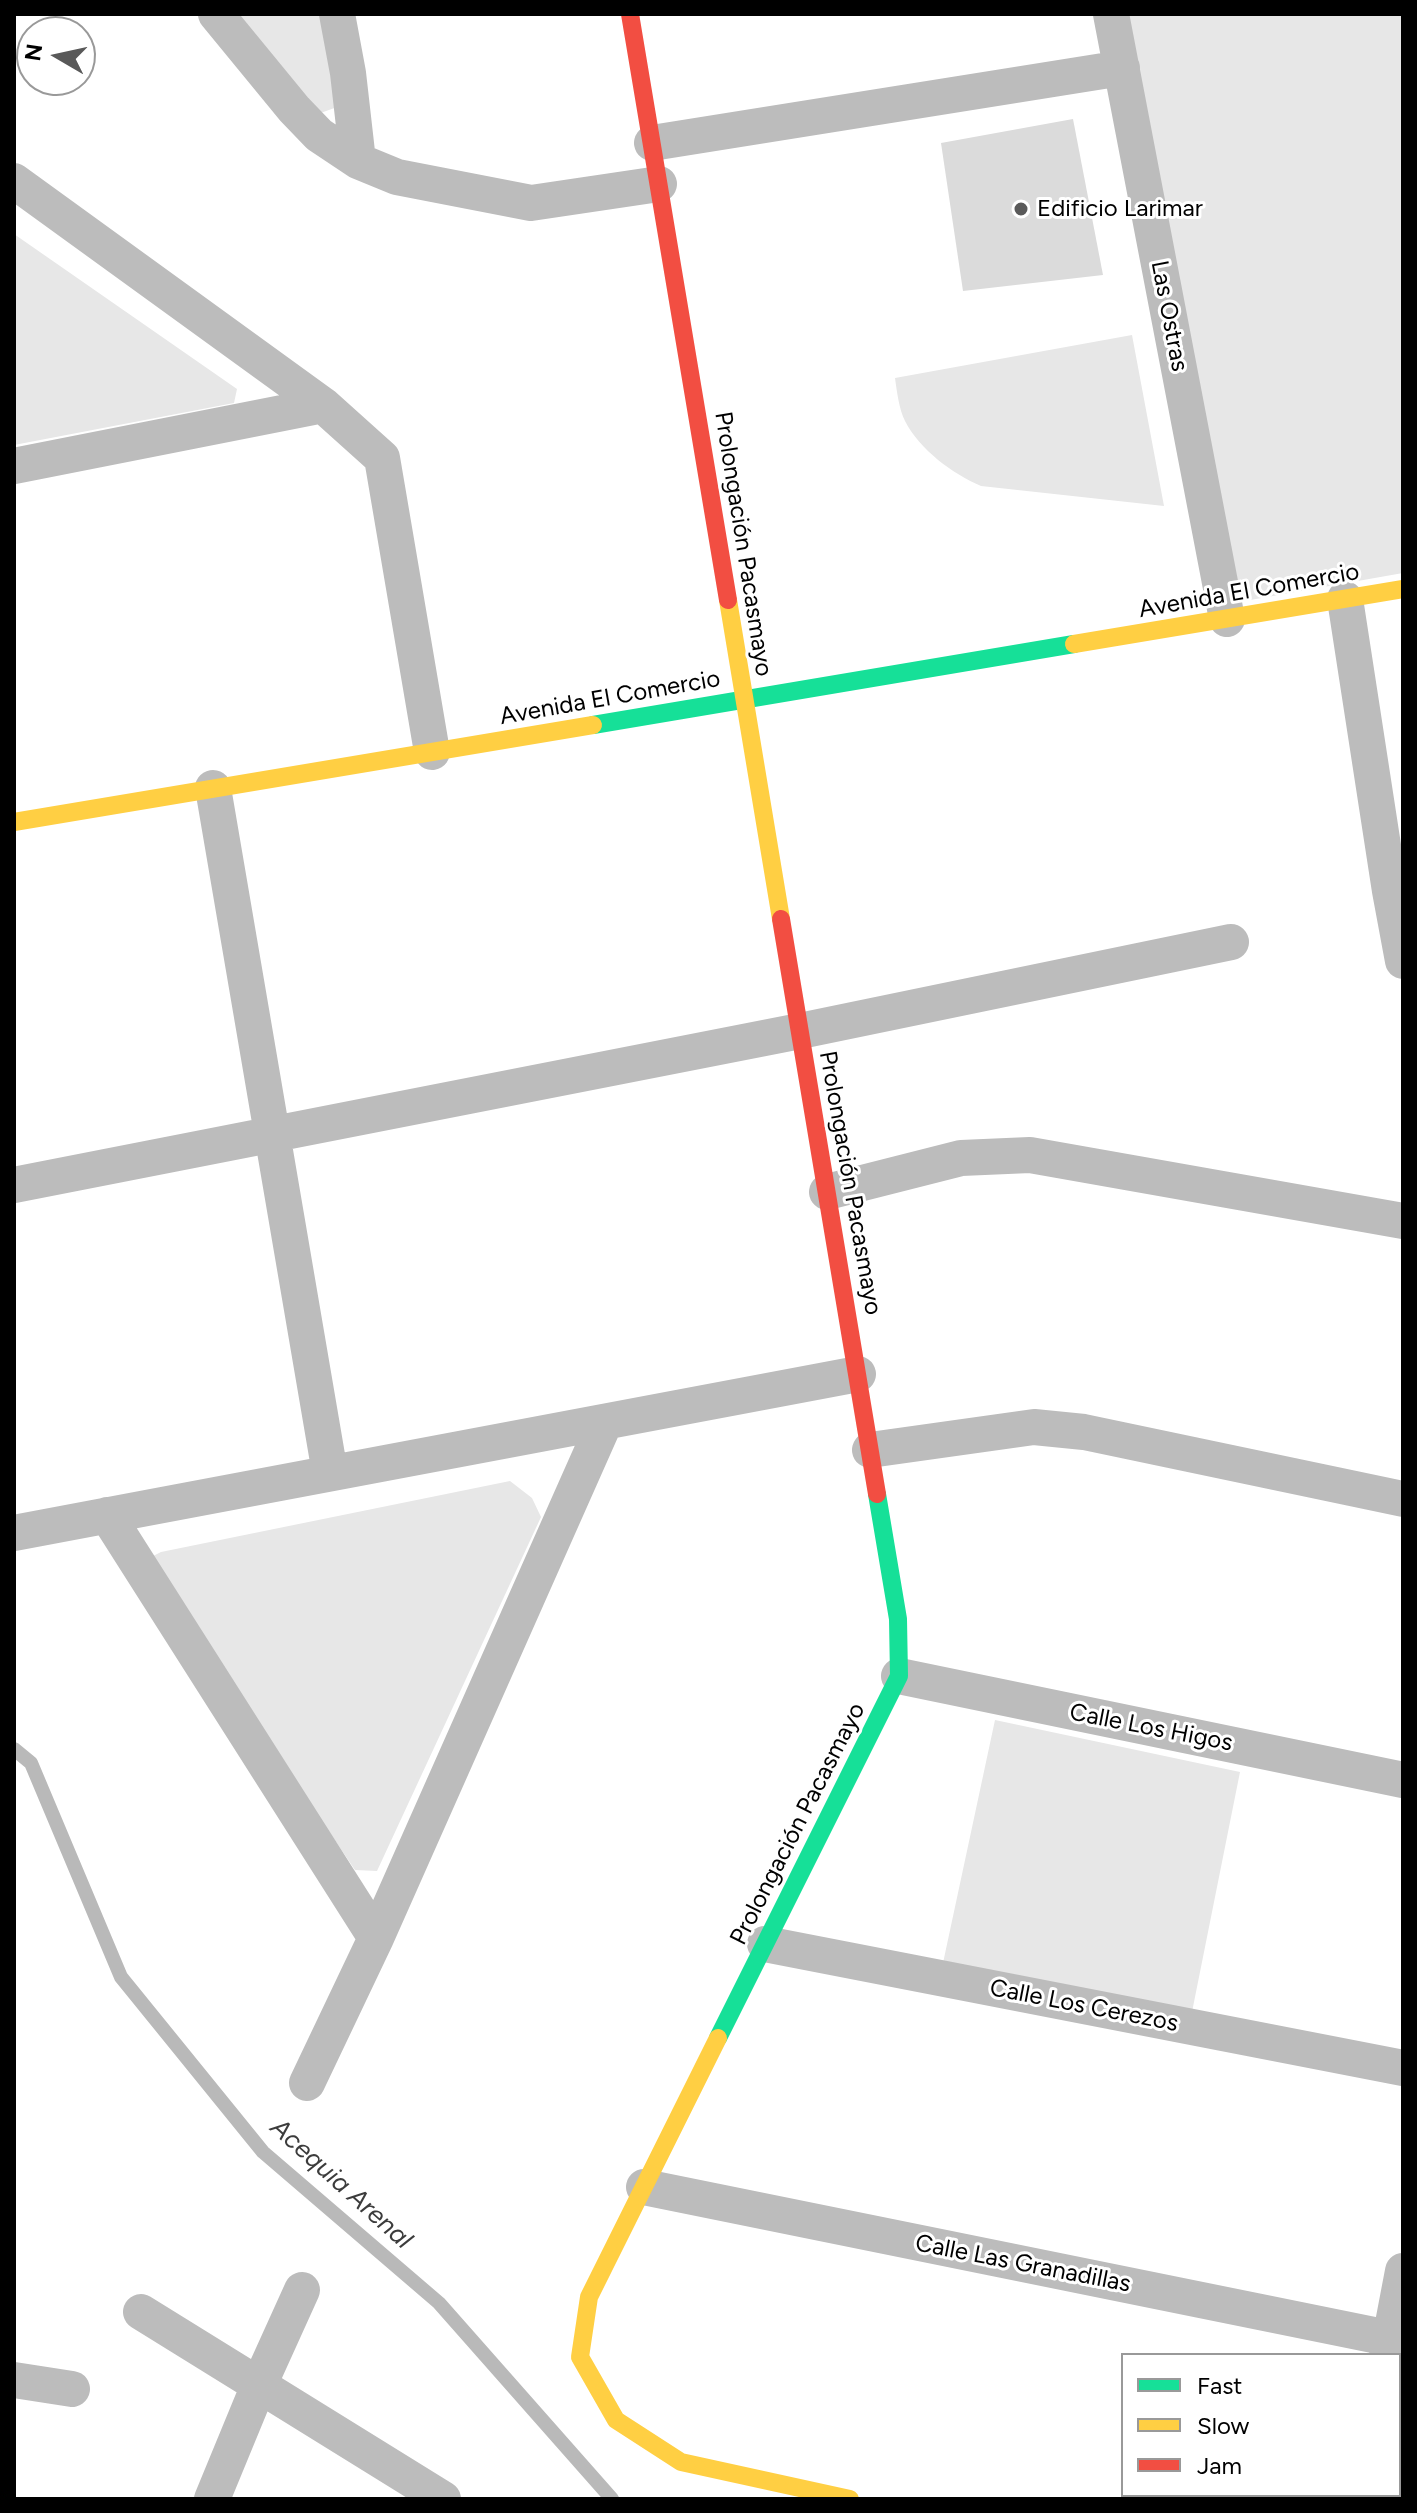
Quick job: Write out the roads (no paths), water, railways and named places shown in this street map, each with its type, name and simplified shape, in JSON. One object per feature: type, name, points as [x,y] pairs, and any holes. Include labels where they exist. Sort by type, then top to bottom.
[{"type":"street","points":[[216,14],[319,135],[358,161],[397,177],[531,203],[659,184]]},
{"type":"street","points":[[337,14],[348,73],[358,161]]},
{"type":"street","name":"Prolongación Pacasmayo","points":[[630,14],[898,1619],[899,1676],[589,2297],[580,2357],[616,2420],[681,2462],[850,2499]]},
{"type":"street","name":"Las Ostras","points":[[1111,14],[1227,619]]},
{"type":"street","points":[[652,143],[1122,68]]},
{"type":"street","points":[[14,181],[323,405],[382,458],[432,752]]},
{"type":"street","points":[[14,466],[323,405]]},
{"type":"street","name":"Avenida El Comercio","points":[[14,822],[1403,589]]},
{"type":"street","points":[[1345,599],[1396,891],[1403,961]]},
{"type":"street","points":[[213,788],[330,1473]]},
{"type":"street","points":[[14,1185],[800,1031],[1231,942]]},
{"type":"street","points":[[827,1192],[961,1158],[1030,1155],[1403,1221]]},
{"type":"street","points":[[14,1533],[858,1374]]},
{"type":"street","points":[[307,2083],[376,1938],[605,1422]]},
{"type":"street","points":[[870,1450],[1034,1427],[1084,1432],[1403,1499]]},
{"type":"street","points":[[107,1515],[376,1938]]},
{"type":"street","name":"Calle Los Higos","points":[[899,1676],[1403,1780]]},
{"type":"street","name":"Calle Los Cerezos","points":[[765,1944],[1403,2068]]},
{"type":"street","name":"Calle Las Granadillas","points":[[644,2187],[1393,2345]]},
{"type":"street","points":[[1393,2345],[1403,2271]]},
{"type":"street","points":[[212,2499],[302,2290]]},
{"type":"street","points":[[141,2312],[443,2499]]},
{"type":"street","points":[[14,2380],[72,2389]]},
{"type":"waterway","name":"Acequia Arenal","points":[[14,1749],[31,1763],[121,1977],[263,2152],[439,2303],[612,2499]]},
{"type":"place","name":"Edificio Larimar","points":[[1021,209]]}]
